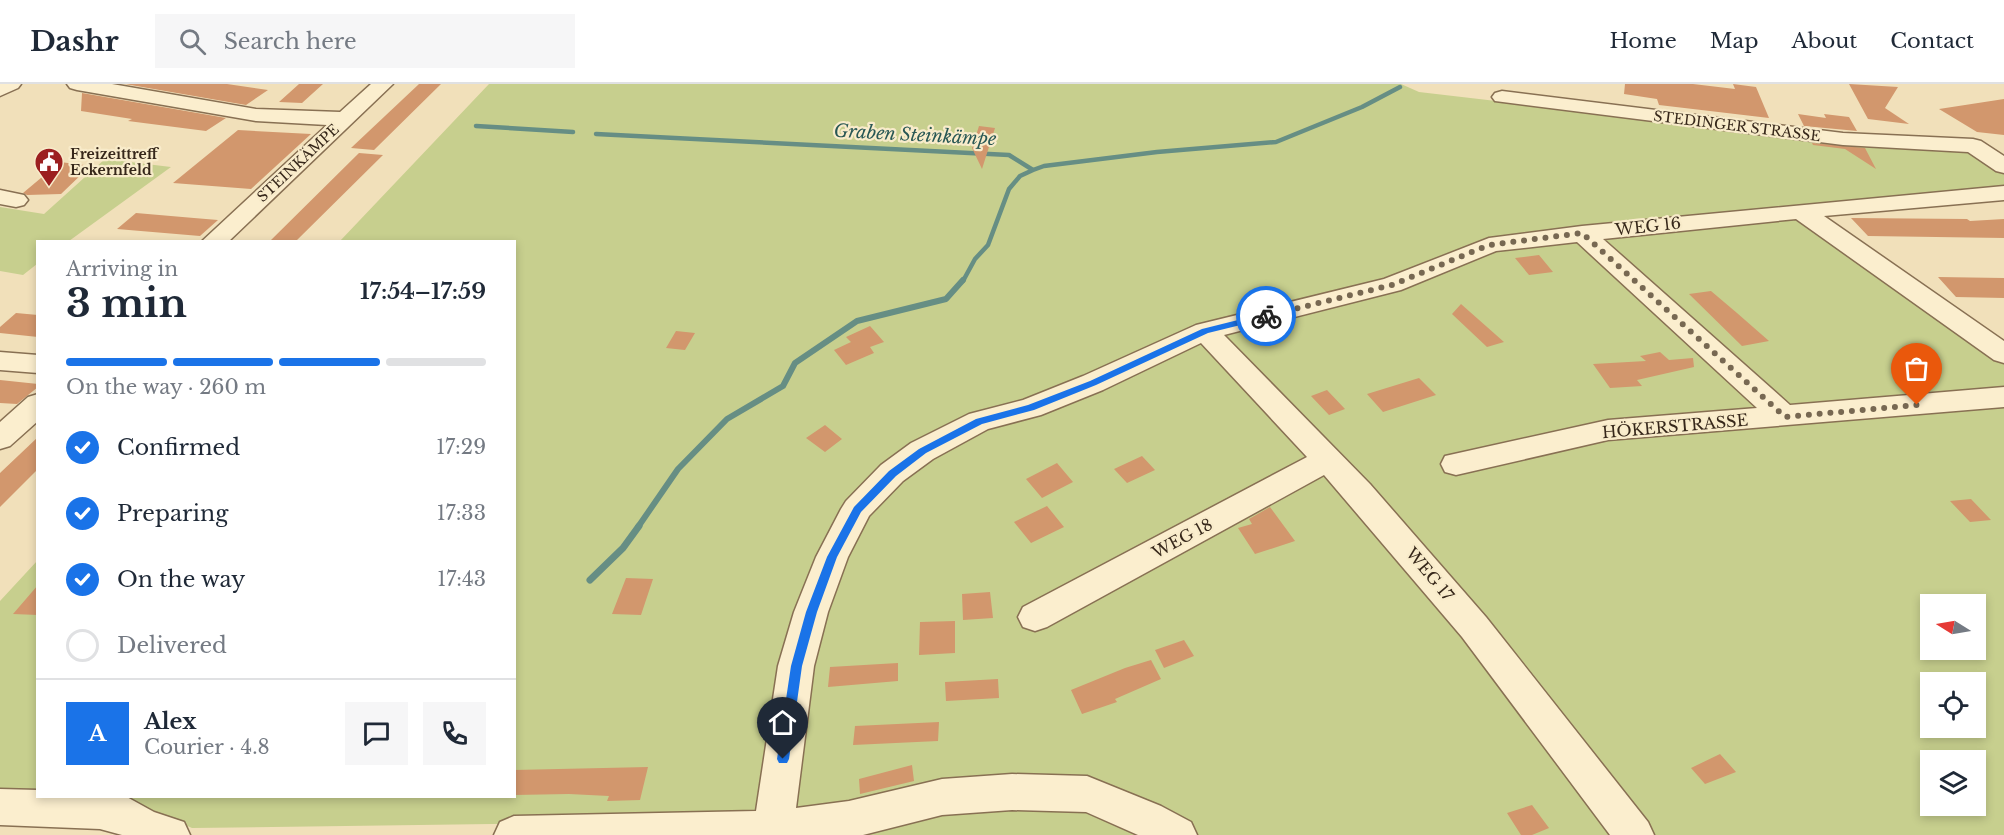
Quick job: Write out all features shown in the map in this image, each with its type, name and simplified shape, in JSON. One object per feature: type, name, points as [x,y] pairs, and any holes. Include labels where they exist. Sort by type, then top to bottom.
[{"type":"street","points":[[0,90],[11,84]]},
{"type":"street","points":[[77,84],[256,115],[345,119]]},
{"type":"street","name":"STEINKÄMPE","points":[[215,240],[383,84]]},
{"type":"street","name":"STEDINGER STRASSE","points":[[1502,97],[1843,139],[1973,146],[2004,166]]},
{"type":"street","name":"WEG 16","points":[[773,829],[796,666],[811,612],[832,557],[857,509],[892,473],[922,451],[979,421],[1030,408],[1093,383],[1205,331],[1392,285],[1489,245],[1582,233],[2004,193]]},
{"type":"street","points":[[1801,211],[2004,354]]},
{"type":"street","points":[[1582,233],[1785,417]]},
{"type":"street","name":"WEG 17","points":[[1205,331],[1328,459],[1474,627],[1634,835]]},
{"type":"street","points":[[0,360],[36,364]]},
{"type":"street","name":"HÖKERSTRASSE","points":[[1456,464],[1608,430],[2004,397]]},
{"type":"street","points":[[0,439],[36,407]]},
{"type":"street","name":"WEG 18","points":[[1035,617],[1328,459]]},
{"type":"street","points":[[514,835],[773,829],[849,820],[942,797],[1012,792],[1087,794],[1148,819],[1177,835]]},
{"type":"street","points":[[0,807],[125,815],[145,828],[170,835]]},
{"type":"green space","points":[[489,84],[1401,84],[1419,92],[1877,146],[1971,151],[2004,174],[2004,187],[1793,207],[2004,357],[2004,835],[646,835],[650,822],[192,828],[124,798],[516,798],[516,240],[341,240]]},
{"type":"green space","points":[[105,159],[171,167],[70,240],[36,240],[36,265],[23,275],[0,271],[0,207],[44,214]]},
{"type":"green space","points":[[36,562],[36,796],[0,795],[0,601]]},
{"type":"building","points":[[125,84],[227,84],[268,90],[246,105]]},
{"type":"building","points":[[299,84],[323,84],[302,103],[279,102]]},
{"type":"building","points":[[419,84],[441,84],[374,150],[351,148]]},
{"type":"building","points":[[1625,84],[1693,84],[1735,89],[1733,84],[1756,87],[1769,118],[1659,105],[1657,99],[1624,94]]},
{"type":"building","points":[[1849,84],[1898,87],[1885,108],[1909,124],[1868,119]]},
{"type":"building","points":[[82,93],[226,118],[206,131],[128,121],[132,119],[81,111]]},
{"type":"building","points":[[2004,99],[2004,135],[1977,132],[1939,109]]},
{"type":"building","points":[[1798,114],[1826,118],[1824,114],[1849,117],[1857,131],[1804,126]]},
{"type":"building","points":[[979,126],[995,128],[982,169],[972,148]]},
{"type":"building","points":[[238,130],[311,134],[251,189],[173,183]]},
{"type":"building","points":[[1812,143],[1865,148],[1876,169],[1845,149]]},
{"type":"building","points":[[359,153],[383,155],[297,240],[271,240]]},
{"type":"building","name":"Freizeittreff Eckernfeld","points":[[60,162],[84,165],[79,170],[86,170],[61,194],[27,195],[23,193]]},
{"type":"building","points":[[136,213],[218,220],[200,236],[117,229]]},
{"type":"building","points":[[1851,218],[1967,219],[1970,221],[2004,219],[2004,238],[1868,236]]},
{"type":"building","points":[[1539,255],[1553,272],[1529,275],[1515,258]]},
{"type":"building","points":[[1938,277],[2004,278],[2004,298],[1956,297]]},
{"type":"building","points":[[1711,291],[1769,341],[1742,346],[1689,294]]},
{"type":"building","points":[[1461,304],[1504,342],[1487,347],[1452,314]]},
{"type":"building","points":[[16,313],[36,315],[36,337],[0,333],[0,327]]},
{"type":"building","points":[[870,326],[884,342],[870,347],[874,353],[846,365],[834,350],[851,342],[846,337]]},
{"type":"building","points":[[676,331],[695,333],[685,350],[666,348]]},
{"type":"building","points":[[1660,352],[1669,360],[1693,358],[1694,367],[1637,380],[1642,386],[1610,388],[1593,364],[1646,361],[1640,356]]},
{"type":"building","points":[[1419,378],[1436,395],[1383,412],[1367,394]]},
{"type":"building","points":[[0,380],[36,384],[36,389],[17,404],[0,403]]},
{"type":"building","points":[[1327,390],[1345,409],[1329,415],[1311,396]]},
{"type":"building","points":[[825,425],[842,439],[825,452],[806,438]]},
{"type":"building","points":[[36,439],[36,471],[0,507],[0,473]]},
{"type":"building","points":[[1142,456],[1155,470],[1127,483],[1114,469]]},
{"type":"building","points":[[1057,463],[1073,482],[1042,498],[1026,479]]},
{"type":"building","points":[[1971,499],[1991,520],[1970,522],[1950,501]]},
{"type":"building","points":[[1047,506],[1064,527],[1031,543],[1014,522]]},
{"type":"building","points":[[1270,507],[1295,541],[1255,554],[1238,528],[1252,524],[1249,519]]},
{"type":"building","points":[[626,578],[653,579],[641,615],[612,614]]},
{"type":"building","points":[[36,587],[36,615],[13,614]]},
{"type":"building","points":[[990,592],[993,618],[963,620],[962,594]]},
{"type":"building","points":[[955,621],[955,653],[919,655],[920,622]]},
{"type":"building","points":[[1184,640],[1194,656],[1164,668],[1155,650]]},
{"type":"building","points":[[1151,660],[1161,679],[1115,699],[1117,702],[1082,714],[1071,690]]},
{"type":"building","points":[[898,663],[898,681],[828,687],[830,667]]},
{"type":"building","points":[[998,679],[999,698],[946,701],[945,682]]},
{"type":"building","points":[[939,722],[938,741],[853,745],[855,726]]},
{"type":"building","points":[[1720,754],[1736,772],[1705,784],[1691,768]]},
{"type":"building","points":[[912,765],[914,781],[860,794],[859,779]]},
{"type":"building","points":[[648,767],[640,800],[607,801],[609,796],[516,795],[516,770]]},
{"type":"building","points":[[1532,805],[1549,828],[1532,835],[1521,835],[1507,813]]},
{"type":"waterway","points":[[1033,170],[1044,166],[1157,152],[1276,142],[1362,107],[1400,87]]},
{"type":"waterway","name":"Graben Steinkämpe","points":[[476,126],[573,132]]},
{"type":"waterway","name":"Graben Steinkämpe","points":[[596,134],[1009,155],[1033,170]]},
{"type":"waterway","name":"Graben Steinkämpe","points":[[963,281],[975,259],[988,245],[1009,189],[1020,176],[1033,170]]},
{"type":"waterway","name":"Graben Steinkämpe","points":[[638,527],[678,469],[727,419],[783,386],[795,363],[857,321],[946,299],[963,280]]},
{"type":"waterway","name":"Graben Steinkämpe","points":[[590,580],[623,548],[639,526]]},
{"type":"way so far","points":[[1266,316],[1392,285],[1489,245],[1582,233],[1785,417],[1917,405]]},
{"type":"place","name":"Freizeittreff Eckernfeld","points":[[49,188]]},
{"type":"route","points":[[783,759],[796,666],[811,612],[832,557],[857,509],[892,473],[922,451],[979,421],[1030,408],[1093,383],[1205,331],[1266,316]]}]
